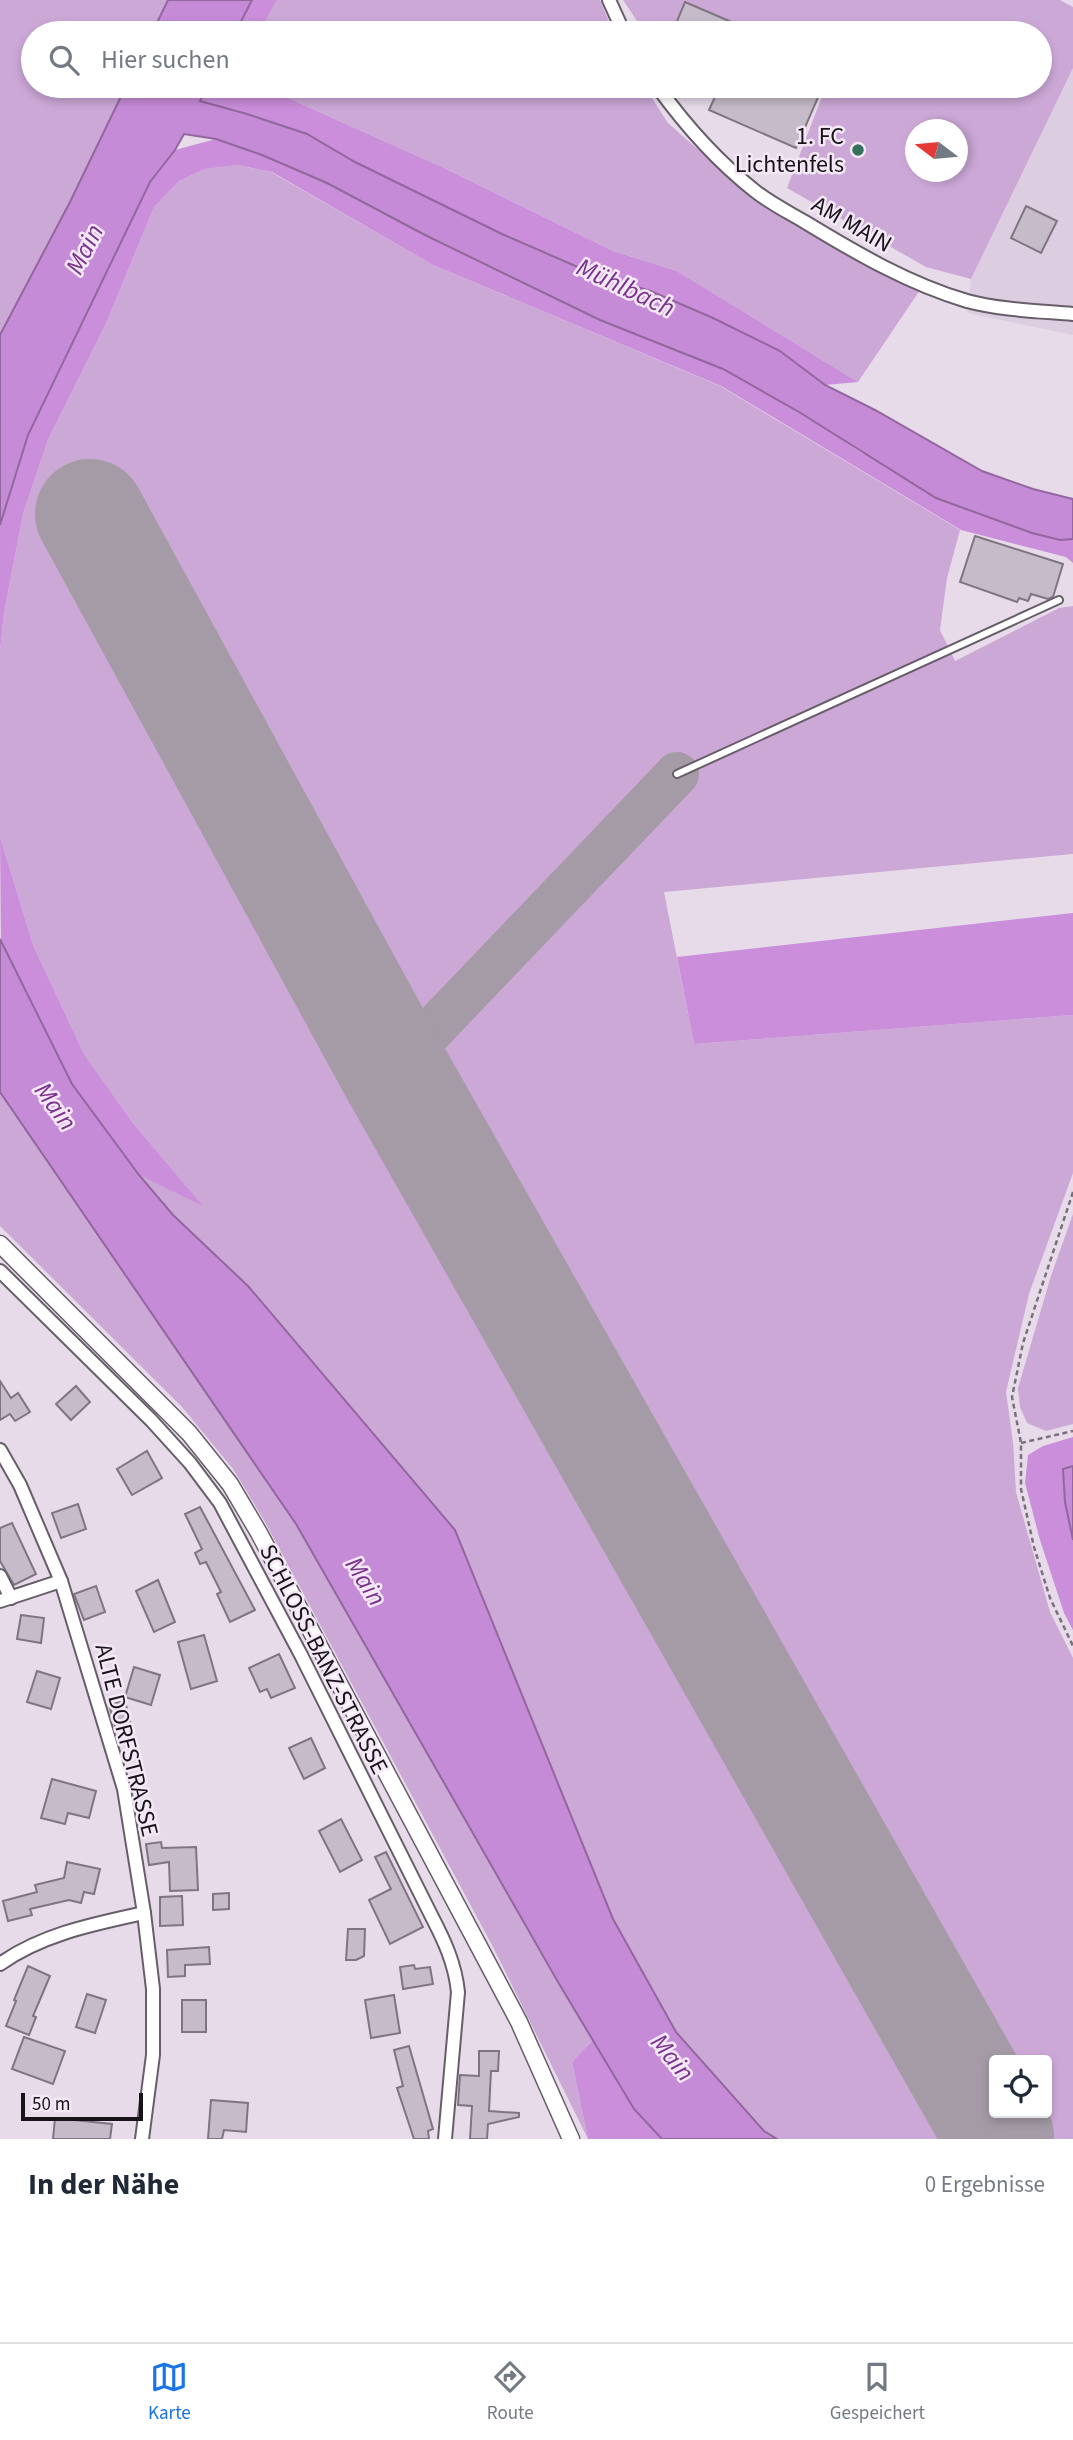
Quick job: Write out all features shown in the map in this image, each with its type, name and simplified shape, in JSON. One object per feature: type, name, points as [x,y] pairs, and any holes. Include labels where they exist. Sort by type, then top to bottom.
[{"type":"street","points":[[609,0],[619,21]]},
{"type":"street","name":"AM MAIN","points":[[665,98],[681,120],[714,155],[756,192],[865,259],[929,288],[968,301],[1010,309],[1073,314]]},
{"type":"street","points":[[0,1244],[170,1412],[230,1484],[278,1568],[519,2022],[571,2139]]},
{"type":"street","name":"SCHLOSS-BANZ-STRASSE","points":[[0,1271],[190,1462],[220,1503],[301,1655],[440,1934],[456,1972],[458,1992],[444,2139]]},
{"type":"street","name":"ALTE DORFSTRASSE","points":[[0,1450],[20,1485],[61,1581],[124,1789],[144,1913],[154,2022],[153,2055],[142,2139]]},
{"type":"street","points":[[0,1576],[6,1600],[61,1581]]},
{"type":"street","points":[[0,1964],[21,1950],[82,1926],[144,1913]]},
{"type":"lane","points":[[677,774],[1059,600]]},
{"type":"path","points":[[1073,1192],[1023,1343],[1012,1397],[1021,1443],[1021,1489],[1034,1547],[1050,1598],[1073,1646]]},
{"type":"path","points":[[1021,1443],[1073,1431]]},
{"type":"shaded area","points":[[0,0],[168,0],[158,21],[21,21],[21,98],[120,98],[70,202],[0,335]]},
{"type":"shaded area","points":[[252,0],[277,0],[266,21],[241,21]]},
{"type":"shaded area","points":[[277,0],[600,0],[609,21],[266,21]]},
{"type":"shaded area","name":"1. FC Lichtenfels","points":[[623,0],[1060,0],[1073,7],[1073,68],[971,279],[926,267],[787,188],[821,98],[1052,98],[1052,21],[637,21]]},
{"type":"shaded area","points":[[1073,68],[1073,335],[967,313],[971,279]]},
{"type":"shaded area","points":[[202,98],[288,98],[442,167],[613,251],[677,271],[858,382],[825,385],[780,351],[713,318],[653,292],[580,268],[502,234],[355,162],[307,134],[200,101]]},
{"type":"shaded area","points":[[288,98],[652,98],[668,123],[730,178],[785,218],[863,265],[920,290],[858,382],[677,271],[613,251],[442,167]]},
{"type":"shaded area","points":[[216,139],[327,183],[425,235],[600,320],[723,369],[799,412],[862,453],[1073,539],[1073,563],[1066,557],[961,530],[721,386],[433,265],[272,172],[237,165],[205,169],[179,181],[154,207],[105,326],[48,440],[23,514],[4,613],[0,650],[0,526],[28,435],[150,182],[175,150]]},
{"type":"shaded area","points":[[237,165],[271,172],[433,265],[720,386],[960,530],[947,578],[940,630],[955,661],[1059,608],[1073,606],[1073,854],[664,892],[694,1044],[1073,1015],[1073,1173],[1029,1294],[1006,1392],[1016,1492],[1050,1612],[1073,1658],[1073,2139],[777,2139],[764,2131],[676,2032],[613,1919],[455,1530],[248,1286],[173,1215],[139,1175],[201,1204],[133,1123],[84,1054],[33,945],[0,837],[0,650],[4,613],[23,514],[48,440],[105,326],[154,207],[179,181],[205,169]]},
{"type":"shaded area","points":[[0,837],[33,945],[84,1054],[133,1123],[203,1206],[139,1175],[72,1084],[1,944]]},
{"type":"shaded area","points":[[1073,913],[1073,1015],[694,1044],[677,957]]},
{"type":"shaded area","points":[[0,1092],[296,1524],[593,2040],[572,2062],[588,2139],[493,1947],[265,1522],[233,1469],[182,1407],[0,1226]]},
{"type":"shaded area","points":[[1073,1214],[1073,1424],[1046,1431],[1027,1423],[1020,1407],[1018,1388],[1051,1276]]},
{"type":"shaded area","points":[[1073,1437],[1073,1466],[1063,1469],[1065,1502],[1073,1540],[1073,1630],[1064,1613],[1040,1540],[1025,1483],[1028,1455],[1043,1446]]},
{"type":"shaded area","points":[[593,2040],[634,2109],[662,2139],[588,2139],[572,2062]]},
{"type":"water","points":[[168,0],[252,0],[241,21],[158,21]]},
{"type":"water","points":[[120,98],[202,98],[200,101],[307,134],[355,162],[502,234],[580,268],[653,292],[713,318],[780,351],[825,385],[982,471],[1033,489],[1073,499],[1073,539],[1060,540],[1032,533],[936,498],[799,412],[723,369],[600,320],[425,235],[327,183],[216,139],[184,134],[150,182],[28,435],[0,525],[0,335],[70,202]]},
{"type":"water","name":"Main","points":[[0,939],[72,1084],[139,1175],[173,1215],[248,1286],[455,1530],[613,1919],[676,2032],[764,2131],[777,2139],[662,2139],[634,2109],[558,1982],[296,1524],[0,1092]]},
{"type":"water","points":[[1073,1466],[1073,1540],[1065,1502],[1063,1469]]},
{"type":"building","points":[[685,2],[729,21],[677,21]]},
{"type":"building","points":[[714,98],[818,98],[796,148],[709,110]]},
{"type":"building","points":[[1026,206],[1057,221],[1041,253],[1011,238]]},
{"type":"building","points":[[975,536],[1063,564],[1053,597],[1048,599],[1031,594],[1028,601],[1019,598],[1017,602],[960,582]]},
{"type":"building","points":[[0,1381],[11,1398],[18,1393],[30,1412],[15,1421],[10,1414],[0,1420]]},
{"type":"building","points":[[76,1386],[90,1402],[71,1420],[56,1404]]},
{"type":"building","points":[[147,1451],[162,1478],[132,1495],[117,1469]]},
{"type":"building","points":[[78,1504],[86,1529],[61,1538],[52,1513]]},
{"type":"building","points":[[200,1507],[255,1610],[230,1622],[217,1594],[221,1592],[206,1562],[200,1564],[195,1553],[202,1549],[185,1514]]},
{"type":"building","points":[[12,1523],[36,1574],[14,1585],[0,1561],[0,1528]]},
{"type":"building","points":[[158,1580],[175,1622],[154,1632],[136,1591]]},
{"type":"building","points":[[96,1586],[105,1612],[84,1620],[74,1594]]},
{"type":"building","points":[[21,1615],[44,1618],[41,1643],[17,1639]]},
{"type":"building","points":[[204,1635],[217,1681],[191,1689],[178,1642]]},
{"type":"building","points":[[279,1654],[295,1688],[271,1698],[267,1689],[260,1692],[249,1668]]},
{"type":"building","points":[[134,1667],[160,1675],[151,1705],[125,1697]]},
{"type":"building","points":[[37,1671],[60,1678],[51,1709],[27,1702]]},
{"type":"building","points":[[125,1701],[130,1722],[115,1726],[109,1705]]},
{"type":"building","points":[[311,1738],[325,1768],[304,1779],[289,1748]]},
{"type":"building","points":[[52,1779],[96,1791],[89,1818],[68,1813],[65,1824],[41,1818]]},
{"type":"building","points":[[341,1819],[362,1860],[340,1872],[319,1831]]},
{"type":"building","points":[[161,1842],[162,1848],[196,1847],[198,1890],[170,1891],[169,1862],[149,1865],[146,1844]]},
{"type":"building","points":[[386,1852],[423,1927],[390,1944],[369,1900],[391,1889],[375,1857]]},
{"type":"building","points":[[67,1862],[100,1869],[94,1894],[84,1892],[81,1903],[69,1900],[30,1909],[32,1915],[8,1921],[3,1901],[37,1892],[35,1885],[64,1878]]},
{"type":"building","points":[[229,1893],[229,1909],[213,1910],[213,1894]]},
{"type":"building","points":[[182,1896],[183,1925],[160,1926],[160,1897]]},
{"type":"building","points":[[348,1929],[365,1929],[364,1956],[356,1960],[346,1960]]},
{"type":"building","points":[[209,1947],[210,1964],[185,1965],[185,1976],[168,1977],[167,1950]]},
{"type":"building","points":[[414,1965],[415,1969],[430,1967],[433,1984],[403,1989],[400,1967]]},
{"type":"building","points":[[28,1966],[50,1976],[33,2016],[36,2017],[29,2035],[6,2026]]},
{"type":"building","points":[[87,1994],[106,2000],[95,2033],[76,2027]]},
{"type":"building","points":[[394,1995],[400,2033],[371,2038],[365,2000]]},
{"type":"building","points":[[182,2000],[206,2000],[206,2032],[182,2032]]},
{"type":"building","points":[[24,2037],[65,2051],[53,2084],[12,2069]]},
{"type":"building","points":[[409,2046],[433,2129],[428,2131],[429,2139],[414,2139],[397,2088],[403,2086],[394,2050]]},
{"type":"building","points":[[479,2051],[499,2051],[498,2071],[491,2071],[489,2111],[519,2113],[519,2117],[488,2124],[487,2139],[470,2139],[472,2106],[458,2105],[460,2075],[479,2076]]},
{"type":"building","points":[[211,2100],[248,2103],[246,2132],[224,2130],[222,2139],[208,2139]]},
{"type":"building","points":[[55,2118],[112,2124],[110,2139],[53,2139]]},
{"type":"taxiway","points":[[394,1070],[677,774]]},
{"type":"runway","points":[[90,514],[394,1070],[999,2136]]},
{"type":"place","name":"1. FC Lichtenfels","points":[[858,150]]},
{"type":"water label","name":"Mühlbach","points":[[626,287]]}]
